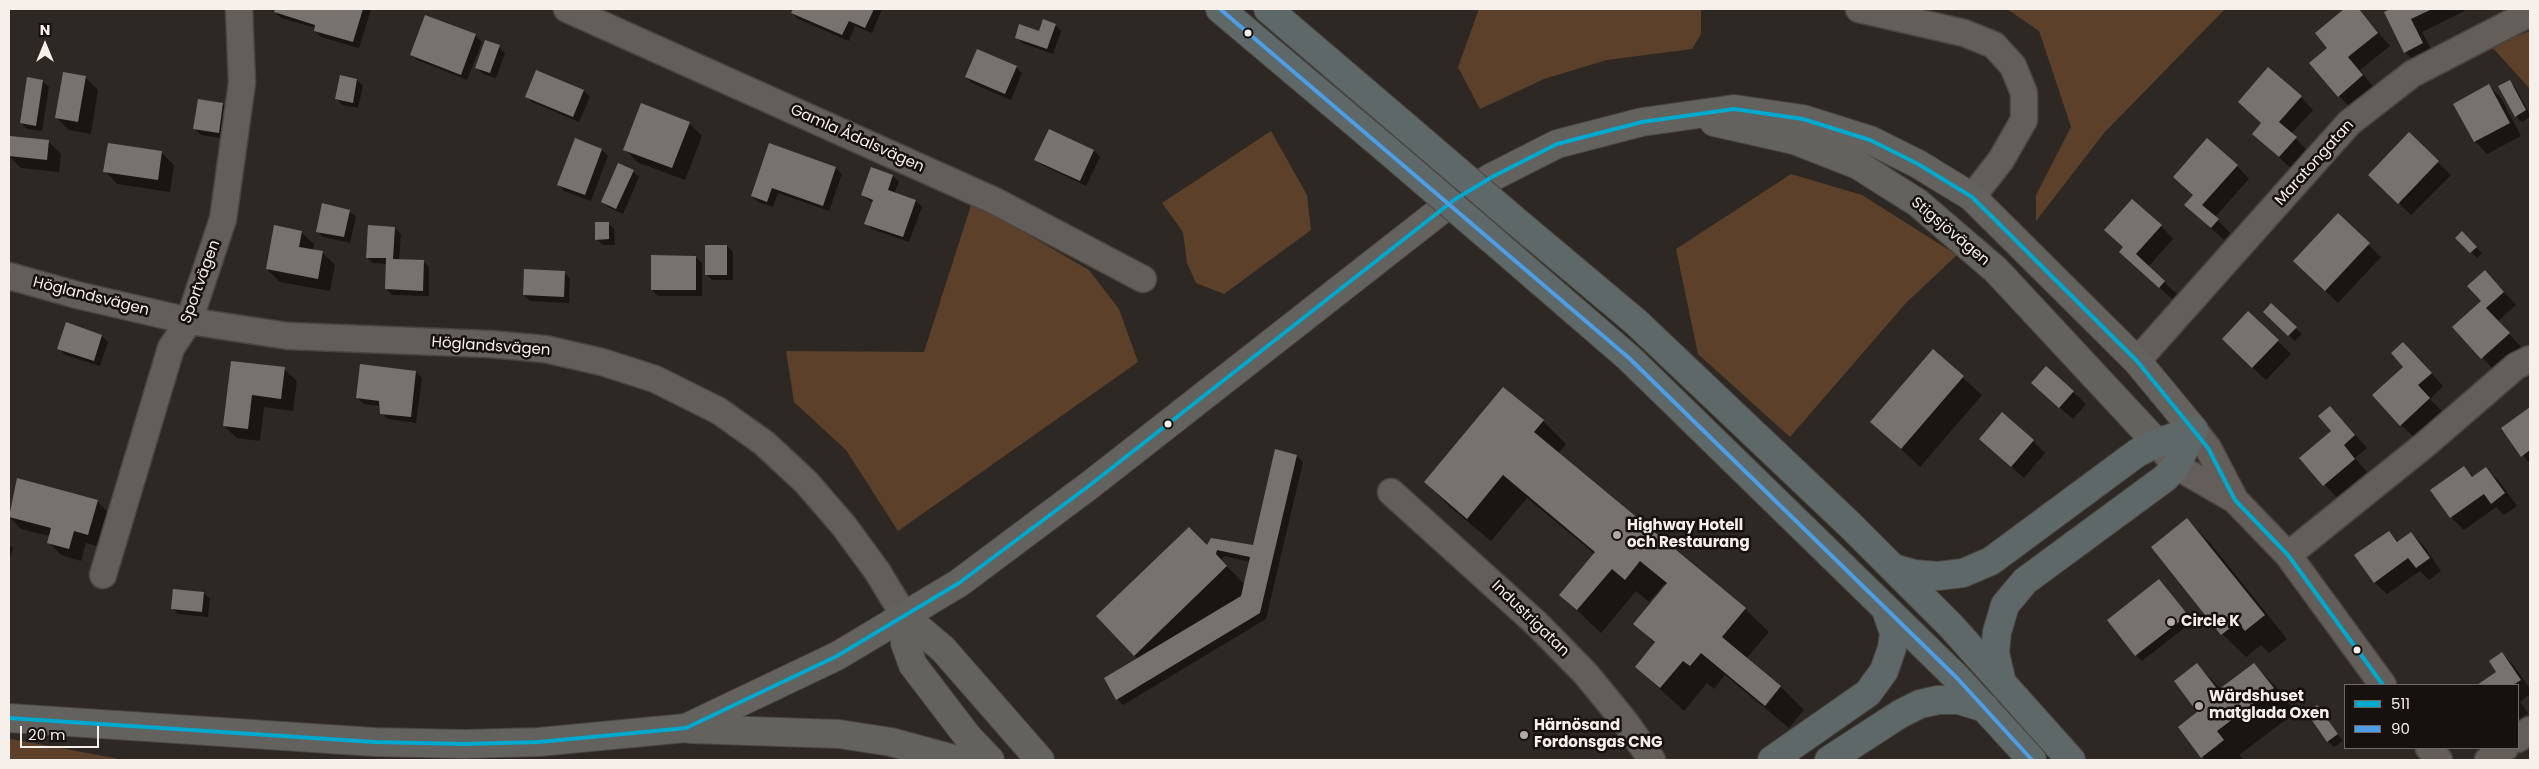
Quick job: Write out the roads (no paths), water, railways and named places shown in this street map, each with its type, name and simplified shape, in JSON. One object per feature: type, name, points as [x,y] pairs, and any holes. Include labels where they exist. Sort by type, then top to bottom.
[{"type":"highway","points":[[1220,9],[1629,358],[1985,708],[2032,760]]},
{"type":"highway","points":[[1268,9],[1636,322],[1894,568],[1952,627],[2071,760]]},
{"type":"highway","points":[[1894,568],[1914,574],[1938,576],[1963,573],[1991,561],[2137,453],[2157,443],[2194,430]]},
{"type":"highway","points":[[2003,684],[1994,654],[1997,632],[2006,605],[2024,581],[2147,493],[2176,466],[2194,430]]},
{"type":"highway","points":[[1772,760],[1868,693],[1884,671],[1892,648],[1894,633],[1886,610]]},
{"type":"highway","points":[[1828,760],[1900,714],[1920,704],[1938,700],[1959,700],[1985,708]]},
{"type":"main road","name":"Stigsjövägen","points":[[9,718],[374,742],[464,744],[539,742],[686,728],[822,664],[905,617],[959,583],[1090,485],[1454,200],[1558,144],[1642,122],[1734,108],[1803,119],[1870,140],[1918,164],[1972,197],[2137,361],[2194,430]]},
{"type":"main road","name":"Stigsjövägen","points":[[1684,116],[1794,140],[1858,165],[1918,203],[1996,270],[2157,443]]},
{"type":"main road","points":[[905,617],[905,643],[913,665],[968,737],[990,760]]},
{"type":"main road","points":[[905,617],[943,649],[1040,760]]},
{"type":"main road","points":[[686,728],[839,734],[891,742],[957,760]]},
{"type":"street","name":"Sportvägen","points":[[103,575],[170,348],[189,321],[224,219],[242,83],[240,9]]},
{"type":"street","name":"Gamla Ådalsvägen","points":[[567,9],[603,16],[996,201],[1068,237],[1143,279]]},
{"type":"street","points":[[1859,9],[1964,33],[1994,46],[2013,66],[2024,93],[2024,120],[2001,160],[1972,197]]},
{"type":"street","name":"Maratongatan","points":[[2137,361],[2349,123],[2412,74],[2530,13]]},
{"type":"street","name":"Höglandsvägen","points":[[9,276],[77,295],[189,321],[288,336],[489,344],[545,349],[602,362],[655,379],[719,411],[764,443],[806,482],[844,526],[877,571],[905,617]]},
{"type":"street","points":[[2288,555],[2427,443],[2516,366],[2530,359]]},
{"type":"street","points":[[2194,430],[2208,448],[2235,500]]},
{"type":"street","points":[[2157,443],[2176,466],[2235,500],[2288,555],[2383,684]]},
{"type":"street","name":"Industrigatan","points":[[1391,492],[1537,624],[1586,674],[1626,723],[1652,760]]},
{"type":"street","points":[[2519,738],[2530,730]]},
{"type":"street","points":[[2430,749],[2439,760]]},
{"type":"street","points":[[2488,760],[2504,749]]},
{"type":"place","name":"Highway Hotell och Restaurang","points":[[1617,535]]},
{"type":"place","name":"Circle K","points":[[2171,622]]},
{"type":"place","name":"Wärdshuset matglada Oxen","points":[[2199,706]]},
{"type":"place","name":"Härnösand Fordonsgas CNG","points":[[1524,735]]}]
